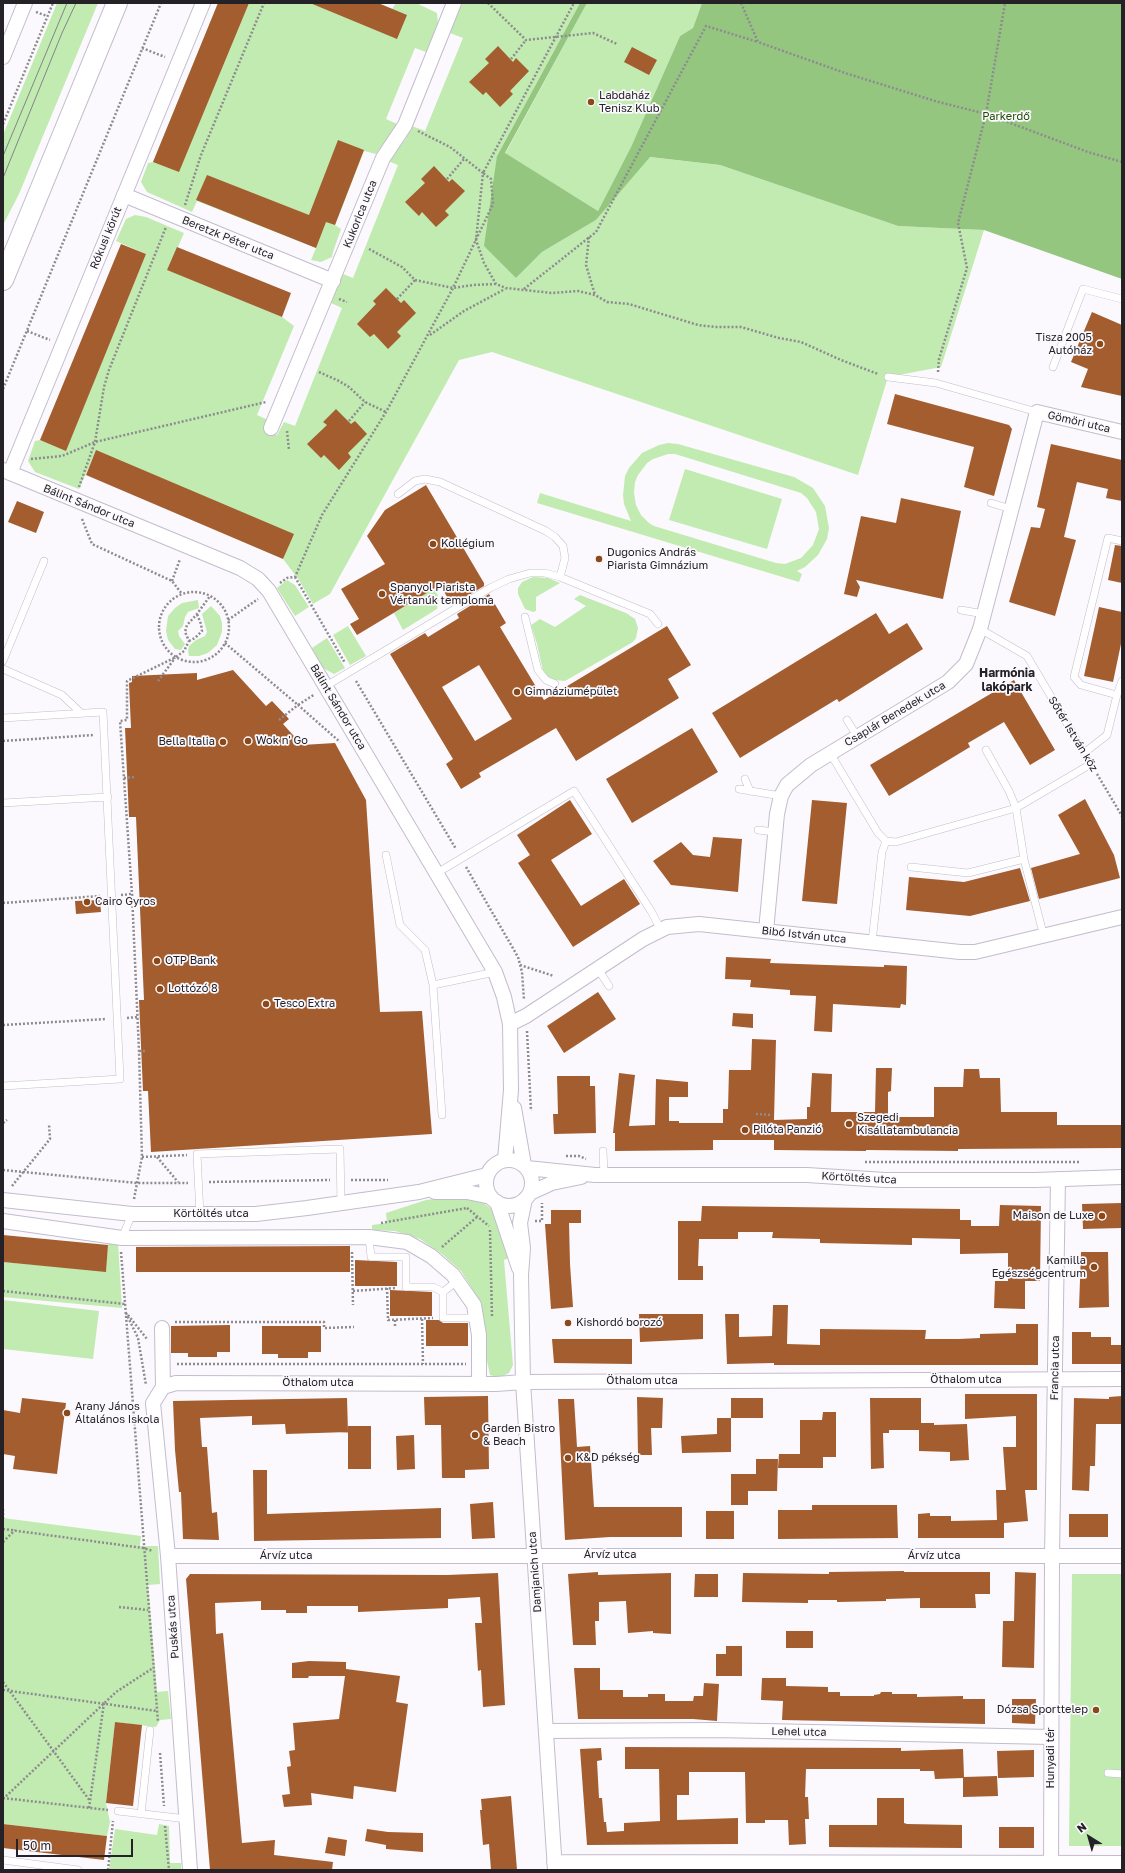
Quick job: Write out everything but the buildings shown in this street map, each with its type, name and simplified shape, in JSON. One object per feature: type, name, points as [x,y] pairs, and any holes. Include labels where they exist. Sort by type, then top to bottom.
[{"type":"main road","points":[[3,280],[117,3]]},
{"type":"street","points":[[3,58],[25,3]]},
{"type":"street","name":"Rókusi körút","points":[[5,471],[62,345],[203,3]]},
{"type":"street","name":"Kukorica utca","points":[[271,428],[383,158],[405,125],[451,4]]},
{"type":"street","name":"Beretzk Péter utca","points":[[124,195],[333,281]]},
{"type":"street","name":"Gömöri utca","points":[[1036,412],[1122,432]]},
{"type":"street","name":"Csaplár Benedek utca","points":[[766,931],[775,832],[781,796],[787,785],[799,773],[830,753],[948,682],[966,664],[980,629],[1036,412]]},
{"type":"street","name":"Bálint Sándor utca","points":[[5,471],[240,568],[258,579],[270,591],[495,972],[504,997],[510,1024],[511,1090],[505,1160]]},
{"type":"street","name":"Bibó István utca","points":[[510,1024],[526,1016],[643,939],[667,927],[699,924],[960,952],[976,952],[1122,918]]},
{"type":"street","name":"Bálint Sándor utca","points":[[511,1090],[526,1166]]},
{"type":"street","points":[[505,1160],[515,1160],[526,1166],[532,1178],[528,1196],[512,1206],[504,1205],[494,1200],[487,1190],[486,1182],[487,1174],[494,1165],[505,1160]]},
{"type":"street","name":"Körtöltés utca","points":[[526,1166],[600,1175],[807,1175],[885,1180],[1122,1177]]},
{"type":"street","name":"Körtöltés utca","points":[[6,1196],[132,1214],[256,1214],[419,1192],[487,1174]]},
{"type":"street","name":"Körtöltés utca","points":[[528,1196],[552,1183],[600,1175]]},
{"type":"street","name":"Francia utca","points":[[1052,1556],[1058,1179]]},
{"type":"street","name":"Körtöltés utca","points":[[419,1192],[467,1192],[494,1200]]},
{"type":"street","name":"Damjanich utca","points":[[528,1196],[520,1222],[523,1248],[521,1275],[523,1382],[555,1866]]},
{"type":"street","name":"Damjanich utca","points":[[494,1200],[521,1275]]},
{"type":"street","points":[[3,1221],[122,1238],[369,1237],[407,1242],[411,1252],[431,1256],[453,1275],[474,1304],[479,1335],[479,1384]]},
{"type":"street","points":[[153,1403],[163,1387],[162,1328]]},
{"type":"street","name":"Öthalom utca","points":[[163,1387],[176,1383],[479,1384],[523,1382],[1122,1379]]},
{"type":"street","name":"Puskás utca","points":[[153,1403],[168,1556],[190,1870]]},
{"type":"street","name":"Árvíz utca","points":[[168,1556],[1052,1556]]},
{"type":"street","points":[[1052,1556],[1122,1556]]},
{"type":"street","name":"Hunyadi tér","points":[[1051,1867],[1052,1556]]},
{"type":"street","name":"Lehel utca","points":[[546,1731],[716,1730],[1051,1737]]},
{"type":"street","points":[[555,1866],[1051,1867],[1122,1863]]},
{"type":"lane","points":[[1053,368],[1083,289],[1122,299]]},
{"type":"lane","points":[[888,377],[936,383],[1036,412]]},
{"type":"lane","points":[[398,494],[415,480],[425,479],[440,482],[546,531],[555,537],[563,546],[565,558],[560,577]]},
{"type":"lane","points":[[991,503],[1011,509]]},
{"type":"lane","points":[[1117,695],[1081,685],[1074,677],[1108,538],[1122,541]]},
{"type":"lane","points":[[3,661],[44,561]]},
{"type":"lane","points":[[326,686],[450,611],[509,579],[530,573],[545,573],[560,577],[650,614],[658,624]]},
{"type":"lane","points":[[961,610],[984,614]]},
{"type":"lane","points":[[525,617],[538,670],[546,680],[556,684]]},
{"type":"lane","name":"Sőtér István köz","points":[[980,629],[1026,656],[1091,764]]},
{"type":"lane","points":[[3,669],[62,694],[81,713]]},
{"type":"lane","points":[[1084,753],[1107,736],[1122,681]]},
{"type":"lane","points":[[3,718],[103,712],[120,1079],[3,1086]]},
{"type":"lane","points":[[847,720],[857,736]]},
{"type":"lane","points":[[986,750],[1009,791],[1016,808],[1024,859],[1044,937]]},
{"type":"lane","points":[[830,753],[878,833],[886,841],[896,842],[1016,808],[1091,764]]},
{"type":"lane","points":[[745,779],[750,791]]},
{"type":"lane","points":[[739,789],[781,796]]},
{"type":"lane","points":[[437,873],[574,791],[651,911],[661,930]]},
{"type":"lane","points":[[3,803],[108,797]]},
{"type":"lane","points":[[758,830],[775,832]]},
{"type":"lane","points":[[872,942],[882,852],[886,841]]},
{"type":"lane","points":[[386,855],[400,925],[425,950],[432,984],[442,1115]]},
{"type":"lane","points":[[911,868],[968,873],[1024,859]]},
{"type":"lane","points":[[598,969],[609,986]]},
{"type":"lane","points":[[432,984],[495,972]]},
{"type":"lane","points":[[200,1215],[198,1154],[340,1149],[341,1203]]},
{"type":"lane","points":[[600,1175],[603,1151]]},
{"type":"lane","points":[[122,1238],[132,1214]]},
{"type":"lane","points":[[369,1237],[371,1257],[411,1252],[406,1287],[433,1287],[442,1292]]},
{"type":"lane","points":[[442,1292],[457,1281]]},
{"type":"lane","points":[[442,1292],[443,1318],[476,1318]]},
{"type":"lane","points":[[141,1814],[150,1730]]},
{"type":"lane","points":[[1108,1773],[1122,1774]]},
{"type":"lane","points":[[116,1811],[187,1819]]},
{"type":"lane","points":[[3,1860],[78,1870]]},
{"type":"path","points":[[3,124],[53,3]]},
{"type":"path","points":[[3,389],[161,3]]},
{"type":"path","points":[[182,594],[172,580],[92,544],[83,519],[76,492],[96,442],[104,387],[109,370],[176,217],[264,3]]},
{"type":"path","points":[[488,3],[526,40]]},
{"type":"path","points":[[496,284],[484,264],[476,240],[483,173],[574,3]]},
{"type":"path","points":[[741,3],[758,42]]},
{"type":"path","points":[[936,383],[939,359],[967,268],[958,223],[986,114],[1005,3]]},
{"type":"path","points":[[523,289],[596,232],[706,26],[758,42],[845,73],[935,101],[986,114],[1088,152],[1122,162]]},
{"type":"path","points":[[511,59],[526,40],[593,33],[617,44]]},
{"type":"path","points":[[142,48],[179,62]]},
{"type":"path","points":[[295,577],[322,515],[362,454],[428,336],[453,288],[493,204],[491,179],[464,160],[450,147],[405,125]]},
{"type":"path","points":[[447,179],[464,160]]},
{"type":"path","points":[[589,237],[586,265],[595,295]]},
{"type":"path","points":[[369,249],[396,263],[415,280],[453,288],[496,284],[506,288],[552,293],[578,291],[595,295],[607,302],[629,304],[698,325],[715,328],[741,327],[779,338],[801,342],[841,360],[888,377]]},
{"type":"path","points":[[397,299],[415,280]]},
{"type":"path","points":[[428,336],[464,311],[506,288]]},
{"type":"path","points":[[27,331],[62,345]]},
{"type":"path","points":[[319,372],[349,387],[365,402],[386,412]]},
{"type":"path","points":[[27,459],[62,456],[96,442],[284,398]]},
{"type":"path","points":[[349,421],[365,402]]},
{"type":"path","points":[[172,580],[180,559]]},
{"type":"path","points":[[228,620],[286,578],[295,577]]},
{"type":"path","points":[[295,577],[518,957],[526,1016],[531,1119]]},
{"type":"path","points":[[194,592],[210,596],[224,609],[228,620],[228,631],[225,643],[218,652],[208,659],[197,662],[186,661],[176,657],[167,650],[161,640],[159,630],[160,618],[164,608],[172,600],[182,594],[194,592]]},
{"type":"path","points":[[189,641],[185,632],[187,625],[198,614],[210,596]]},
{"type":"path","points":[[137,1183],[142,1157],[138,1017],[132,894],[120,721],[127,720],[127,681],[176,657],[184,651],[189,641],[195,638],[202,631],[198,614]]},
{"type":"path","points":[[225,643],[343,744]]},
{"type":"path","points":[[158,681],[176,657]]},
{"type":"path","points":[[279,720],[298,705]]},
{"type":"path","points":[[3,741],[121,733]]},
{"type":"path","name":"Sőtér István köz","points":[[1091,764],[1122,816]]},
{"type":"path","points":[[124,778],[134,777]]},
{"type":"path","points":[[3,903],[132,894]]},
{"type":"path","points":[[520,965],[554,976]]},
{"type":"path","points":[[3,1025],[138,1017]]},
{"type":"path","points":[[139,1051],[146,1051]]},
{"type":"path","points":[[756,1114],[772,1115]]},
{"type":"path","points":[[3,1124],[7,1120]]},
{"type":"path","points":[[6,1196],[23,1172],[50,1139],[49,1124]]},
{"type":"path","points":[[142,1157],[198,1154]]},
{"type":"path","points":[[156,1156],[178,1183]]},
{"type":"path","points":[[565,1156],[579,1156]]},
{"type":"path","points":[[3,1170],[137,1183],[394,1180]]},
{"type":"path","points":[[466,1203],[467,1208],[477,1217],[490,1227],[495,1226]]},
{"type":"path","points":[[369,1237],[369,1225],[467,1208]]},
{"type":"path","points":[[431,1256],[477,1217]]},
{"type":"path","points":[[490,1227],[492,1318]]},
{"type":"path","points":[[351,1237],[353,1305]]},
{"type":"path","points":[[122,1238],[120,1245],[158,1723]]},
{"type":"path","points":[[353,1291],[406,1287]]},
{"type":"path","points":[[388,1288],[388,1320],[443,1318]]},
{"type":"path","points":[[3,1291],[125,1304]]},
{"type":"path","points":[[125,1311],[163,1361],[479,1364]]},
{"type":"path","points":[[125,1311],[138,1338],[148,1396],[153,1403]]},
{"type":"path","points":[[422,1319],[423,1364]]},
{"type":"path","points":[[395,1320],[395,1327]]},
{"type":"path","points":[[162,1328],[169,1322],[324,1322],[324,1328],[354,1327]]},
{"type":"path","points":[[3,1509],[3,1521]]},
{"type":"path","points":[[3,1529],[143,1548],[168,1556]]},
{"type":"path","points":[[3,1542],[15,1530]]},
{"type":"path","points":[[119,1607],[148,1610]]},
{"type":"path","points":[[3,1798],[116,1692],[153,1668]]},
{"type":"path","points":[[3,1682],[90,1801]]},
{"type":"path","points":[[3,1690],[157,1711]]},
{"type":"path","points":[[89,1808],[104,1703]]},
{"type":"path","points":[[160,1746],[169,1870]]},
{"type":"path","points":[[3,1798],[116,1811],[108,1870]]},
{"type":"green space","points":[[57,3],[98,3],[19,194],[3,225],[3,135]]},
{"type":"green space","points":[[218,3],[378,3],[392,9],[396,3],[416,3],[437,13],[438,23],[426,52],[415,48],[386,119],[397,124],[376,154],[364,151],[335,225],[341,229],[332,257],[321,262],[311,260],[316,248],[197,201],[192,212],[147,192],[141,182],[148,163],[153,162]]},
{"type":"green space","points":[[462,3],[580,3],[497,156],[516,278],[542,252],[596,220],[649,157],[720,165],[898,226],[984,230],[941,367],[888,377],[858,475],[492,352],[459,360],[330,594],[313,604],[299,580],[283,559],[293,534],[96,451],[79,489],[35,472],[28,461],[35,441],[40,440],[66,450],[146,254],[116,241],[126,219],[135,215],[146,217],[184,233],[168,270],[282,317],[294,326],[257,415],[268,420],[264,429],[277,435],[284,422],[295,426],[342,308],[331,303],[343,274],[353,278],[398,165],[388,161],[405,140],[412,126],[425,131],[463,38],[450,33]]},
{"type":"green space","name":"Parkerdő","points":[[580,3],[587,3],[505,153],[598,211],[631,147],[680,36],[693,28],[702,3],[1122,3],[1122,279],[984,230],[898,226],[720,165],[650,157],[596,220],[542,252],[516,278],[484,246],[497,156]]},
{"type":"green space","name":"Labdaház Tenisz Klub","points":[[587,3],[702,3],[693,28],[680,36],[631,147],[598,211],[505,154]]},
{"type":"green space","points":[[668,443],[678,444],[794,477],[813,488],[825,506],[829,528],[827,539],[818,555],[805,567],[797,571],[802,574],[799,582],[537,503],[540,493],[631,521],[624,504],[623,495],[625,476],[629,468],[642,453],[659,445]],"holes":[[[668,454],[675,454],[801,493],[807,498],[816,512],[819,529],[813,545],[801,558],[785,564],[776,563],[654,526],[649,523],[641,515],[636,505],[634,493],[635,482],[638,475],[647,463],[653,459]]]},
{"type":"green space","points":[[685,469],[782,499],[767,549],[669,520]]},
{"type":"green space","points":[[533,577],[548,578],[560,583],[536,597],[536,611],[533,612],[525,609],[518,594],[518,588],[522,582]]},
{"type":"green space","points":[[287,580],[295,585],[309,607],[295,616],[277,588]]},
{"type":"green space","points":[[427,586],[435,590],[439,598],[437,609],[403,630],[394,613],[421,597],[418,591]]},
{"type":"green space","points":[[580,595],[626,613],[635,619],[638,628],[636,638],[633,642],[565,681],[549,678],[543,671],[531,625],[540,619],[555,627],[586,606],[574,599]]},
{"type":"green space","points":[[198,600],[199,608],[188,612],[183,626],[178,631],[179,636],[185,644],[181,650],[175,649],[168,640],[166,631],[168,616],[182,603]]},
{"type":"green space","points":[[211,606],[220,616],[222,623],[222,632],[217,645],[208,653],[199,656],[189,656],[189,646],[196,640],[205,636],[207,632],[202,614]]},
{"type":"green space","points":[[348,626],[366,656],[350,665],[333,635]]},
{"type":"green space","points":[[327,638],[345,668],[334,674],[323,668],[312,648]]},
{"type":"green space","points":[[455,1196],[481,1201],[494,1211],[509,1258],[504,1260],[513,1365],[509,1373],[499,1378],[490,1375],[487,1361],[483,1317],[476,1295],[461,1271],[442,1254],[420,1239],[395,1231],[372,1230],[372,1225],[387,1223],[386,1213],[426,1200]]},
{"type":"green space","points":[[108,1243],[118,1243],[122,1308],[3,1297],[3,1262],[106,1271]]},
{"type":"green space","points":[[3,1300],[99,1311],[93,1359],[3,1349]]},
{"type":"green space","points":[[3,1518],[141,1536],[140,1546],[158,1546],[160,1584],[148,1585],[157,1692],[168,1691],[171,1719],[160,1720],[156,1727],[115,1722],[106,1803],[110,1822],[107,1836],[3,1824]]},
{"type":"green space","name":"Dózsa Sporttelep","points":[[1072,1574],[1122,1574],[1122,1846],[1069,1846]]},
{"type":"green space","points":[[159,1824],[169,1826],[170,1863],[181,1863],[181,1870],[109,1870],[115,1829],[157,1835]]},
{"type":"tram line","points":[[3,156],[67,3]]},
{"type":"tram line","points":[[3,178],[62,33],[76,3]]},
{"type":"place","name":"Labdaház Tenisz Klub","points":[[591,102]]},
{"type":"place","name":"Tisza 2005 Autóház","points":[[1100,344]]},
{"type":"place","name":"Kollégium","points":[[433,544]]},
{"type":"place","name":"Dugonics András Piarista Gimnázium","points":[[599,559]]},
{"type":"place","name":"Spanyol Piarista Vértanúk temploma","points":[[382,594]]},
{"type":"place","name":"Gimnáziumépület","points":[[517,692]]},
{"type":"place","name":"Wok n' Go","points":[[248,741]]},
{"type":"place","name":"Bella Italia","points":[[223,742]]},
{"type":"place","name":"Cairo Gyros","points":[[87,902]]},
{"type":"place","name":"OTP Bank","points":[[157,961]]},
{"type":"place","name":"Lottózó 8","points":[[160,989]]},
{"type":"place","name":"Tesco Extra","points":[[266,1004]]},
{"type":"place","name":"Szegedi Kisállatambulancia","points":[[849,1124]]},
{"type":"place","name":"Pilóta Panzió","points":[[745,1130]]},
{"type":"place","name":"Maison de Luxe","points":[[1102,1216]]},
{"type":"place","name":"Kamilla Egészségcentrum","points":[[1094,1267]]},
{"type":"place","name":"Kishordó borozó","points":[[568,1323]]},
{"type":"place","name":"Arany János Általános Iskola","points":[[67,1413]]},
{"type":"place","name":"Garden Bistro & Beach","points":[[475,1435]]},
{"type":"place","name":"K&D pékség","points":[[568,1458]]},
{"type":"place","name":"Dózsa Sporttelep","points":[[1096,1710]]},
{"type":"district","name":"Harmónia lakópark","points":[[1007,680]]}]
